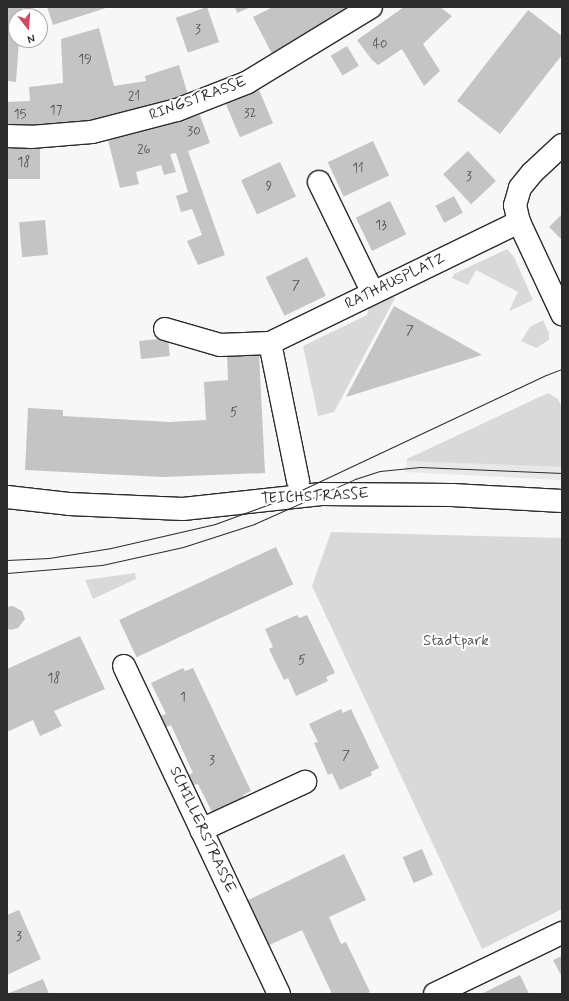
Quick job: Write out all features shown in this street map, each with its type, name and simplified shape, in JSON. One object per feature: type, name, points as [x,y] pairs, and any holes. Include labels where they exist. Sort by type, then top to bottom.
[{"type":"street","name":"RINGSTRASSE","points":[[7,136],[31,138],[92,132],[177,110],[248,82],[371,7]]},
{"type":"street","points":[[562,145],[532,173],[520,188],[515,205],[519,222],[562,314]]},
{"type":"street","points":[[319,182],[373,293]]},
{"type":"street","name":"RATHAUSPLATZ","points":[[270,343],[519,222]]},
{"type":"street","points":[[165,329],[220,345],[270,343],[298,481]]},
{"type":"street","name":"TEICHSTRASSE","points":[[7,497],[69,504],[183,509],[321,494],[452,495],[562,501]]},
{"type":"street","name":"SCHILLERSTRASSE","points":[[124,666],[279,994]]},
{"type":"street","points":[[201,830],[305,782]]},
{"type":"street","points":[[435,994],[562,933]]},
{"type":"shaded area","points":[[407,461],[562,467],[562,480],[405,472]]},
{"type":"green space","points":[[507,249],[514,257],[533,300],[509,311],[518,292],[476,270],[468,285],[452,278],[454,274]]},
{"type":"green space","points":[[387,294],[395,298],[334,412],[318,416],[303,346],[367,315],[370,303]]},
{"type":"green space","points":[[543,320],[549,333],[549,340],[536,348],[521,341],[530,327]]},
{"type":"green space","points":[[548,393],[558,399],[562,408],[562,467],[407,461],[407,459]]},
{"type":"green space","name":"Stadtpark","points":[[331,532],[562,538],[562,909],[482,949],[312,586]]},
{"type":"green space","points":[[135,573],[136,579],[93,599],[85,580]]},
{"type":"building","points":[[7,7],[22,7],[8,8],[8,48],[18,48],[16,82],[8,81],[8,83]]},
{"type":"building","points":[[47,7],[109,7],[53,25]]},
{"type":"building","points":[[207,7],[219,42],[188,53],[176,18]]},
{"type":"building","points":[[235,7],[251,7],[237,13]]},
{"type":"building","points":[[273,7],[344,7],[347,13],[272,54],[253,17]]},
{"type":"building","points":[[404,7],[440,7],[452,16],[423,44],[440,71],[424,86],[402,49],[378,65],[372,60],[357,40]]},
{"type":"building","points":[[528,10],[562,36],[562,55],[500,134],[457,101]]},
{"type":"building","points":[[99,28],[114,86],[146,81],[145,76],[179,65],[189,98],[82,122],[7,128],[7,102],[30,101],[29,87],[63,83],[61,39]]},
{"type":"building","points":[[347,46],[359,66],[343,76],[331,56]]},
{"type":"building","points":[[259,90],[273,123],[240,137],[226,104]]},
{"type":"building","points":[[200,115],[210,143],[188,151],[225,255],[198,265],[187,241],[202,235],[192,209],[181,212],[176,196],[188,192],[176,153],[170,154],[176,172],[164,175],[161,165],[136,172],[139,184],[120,188],[108,140]]},
{"type":"building","points":[[373,141],[389,175],[344,197],[328,162]]},
{"type":"building","points":[[7,147],[40,147],[40,179],[7,179]]},
{"type":"building","points":[[468,151],[496,181],[471,204],[443,174]]},
{"type":"building","points":[[280,162],[296,196],[257,215],[241,180]]},
{"type":"building","points":[[454,196],[463,213],[444,223],[435,206]]},
{"type":"building","points":[[390,201],[406,234],[372,251],[356,218]]},
{"type":"building","points":[[562,214],[562,240],[549,227]]},
{"type":"building","points":[[45,220],[48,255],[22,257],[19,222]]},
{"type":"building","points":[[307,257],[326,296],[285,316],[266,277]]},
{"type":"building","points":[[394,306],[482,355],[346,397]]},
{"type":"building","points":[[168,338],[170,356],[141,359],[139,341]]},
{"type":"building","points":[[259,354],[265,473],[163,477],[25,470],[28,408],[63,410],[63,416],[169,422],[206,420],[204,382],[228,380],[227,356]]},
{"type":"building","points":[[276,547],[293,584],[137,657],[119,620]]},
{"type":"building","points":[[13,606],[22,611],[25,619],[18,628],[10,630],[7,628],[7,607]]},
{"type":"building","points":[[297,615],[299,618],[307,615],[335,673],[326,677],[328,681],[296,696],[288,678],[284,680],[269,649],[273,647],[265,629]]},
{"type":"building","points":[[80,636],[105,689],[54,711],[62,726],[40,736],[33,720],[7,732],[7,669]]},
{"type":"building","points":[[183,668],[185,671],[193,668],[251,791],[243,795],[244,799],[213,814],[198,784],[194,785],[189,775],[193,773],[171,725],[166,727],[161,716],[166,714],[151,683]]},
{"type":"building","points":[[341,709],[343,713],[351,709],[379,768],[371,772],[372,775],[340,790],[332,773],[328,775],[314,743],[318,742],[309,724]]},
{"type":"building","points":[[422,849],[433,875],[414,883],[403,857]]},
{"type":"building","points":[[344,854],[366,900],[329,917],[341,944],[346,942],[370,992],[366,994],[332,994],[302,930],[267,946],[246,901]]},
{"type":"building","points":[[19,910],[41,959],[7,975],[7,915]]},
{"type":"building","points":[[562,956],[562,977],[553,960]]},
{"type":"building","points":[[520,975],[529,994],[481,994]]},
{"type":"building","points":[[43,979],[49,994],[7,994]]},
{"type":"tram line","points":[[7,560],[49,558],[111,548],[215,524],[278,501],[546,375],[562,369]]},
{"type":"tram line","points":[[7,573],[102,565],[183,547],[254,524],[355,479],[380,471],[420,467],[562,473]]}]
